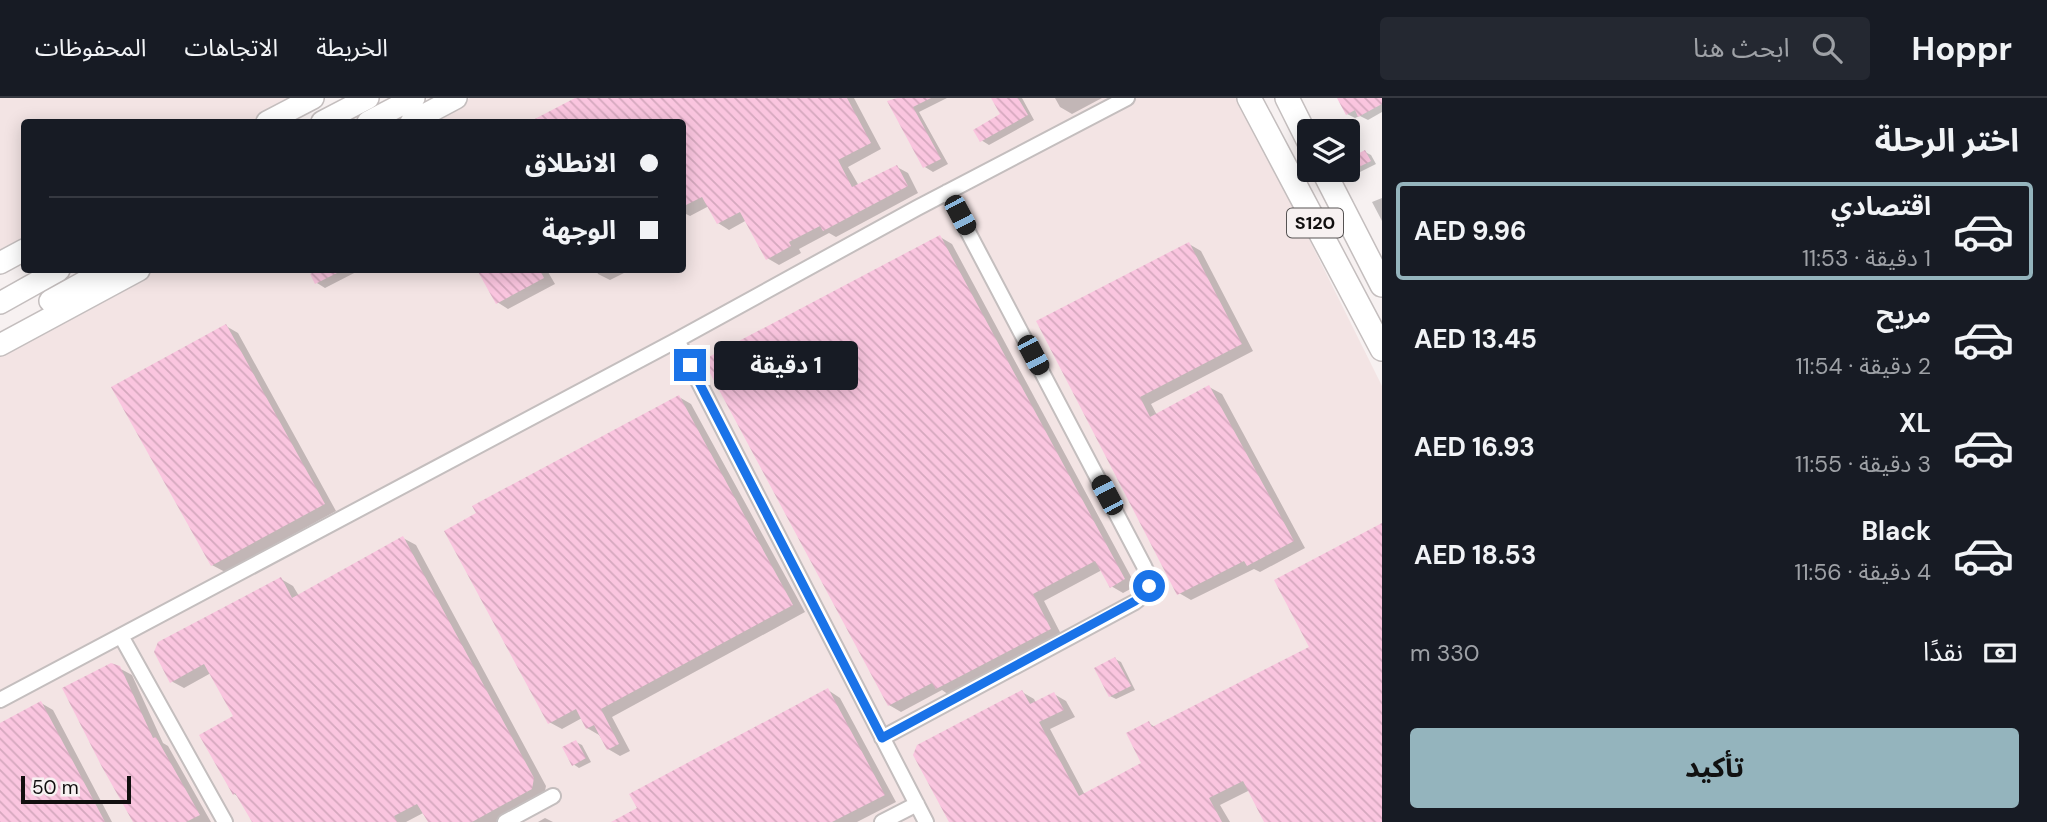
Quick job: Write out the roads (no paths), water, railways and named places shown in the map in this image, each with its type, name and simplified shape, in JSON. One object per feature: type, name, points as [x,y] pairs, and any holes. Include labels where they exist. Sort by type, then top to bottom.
[{"type":"main road","points":[[273,119],[313,98]]},
{"type":"main road","points":[[328,119],[368,98]]},
{"type":"main road","points":[[374,119],[414,98]]},
{"type":"main road","points":[[417,119],[456,98]]},
{"type":"main road","name":"S120","points":[[1249,98],[1382,349]]},
{"type":"main road","points":[[1287,98],[1298,119]]},
{"type":"main road","name":"S120","points":[[1329,182],[1382,285]]},
{"type":"main road","points":[[0,263],[21,252]]},
{"type":"main road","points":[[0,303],[54,273]]},
{"type":"main road","points":[[0,330],[101,273]]},
{"type":"main road","points":[[0,345],[133,273]]},
{"type":"street","points":[[0,700],[1127,98]]},
{"type":"street","points":[[882,738],[1135,601],[1144,595],[1149,586],[1149,575],[947,192]]},
{"type":"street","points":[[677,340],[926,822]]},
{"type":"street","points":[[121,636],[225,822]]},
{"type":"street","points":[[505,822],[553,796]]},
{"type":"street","points":[[882,822],[917,804]]}]
